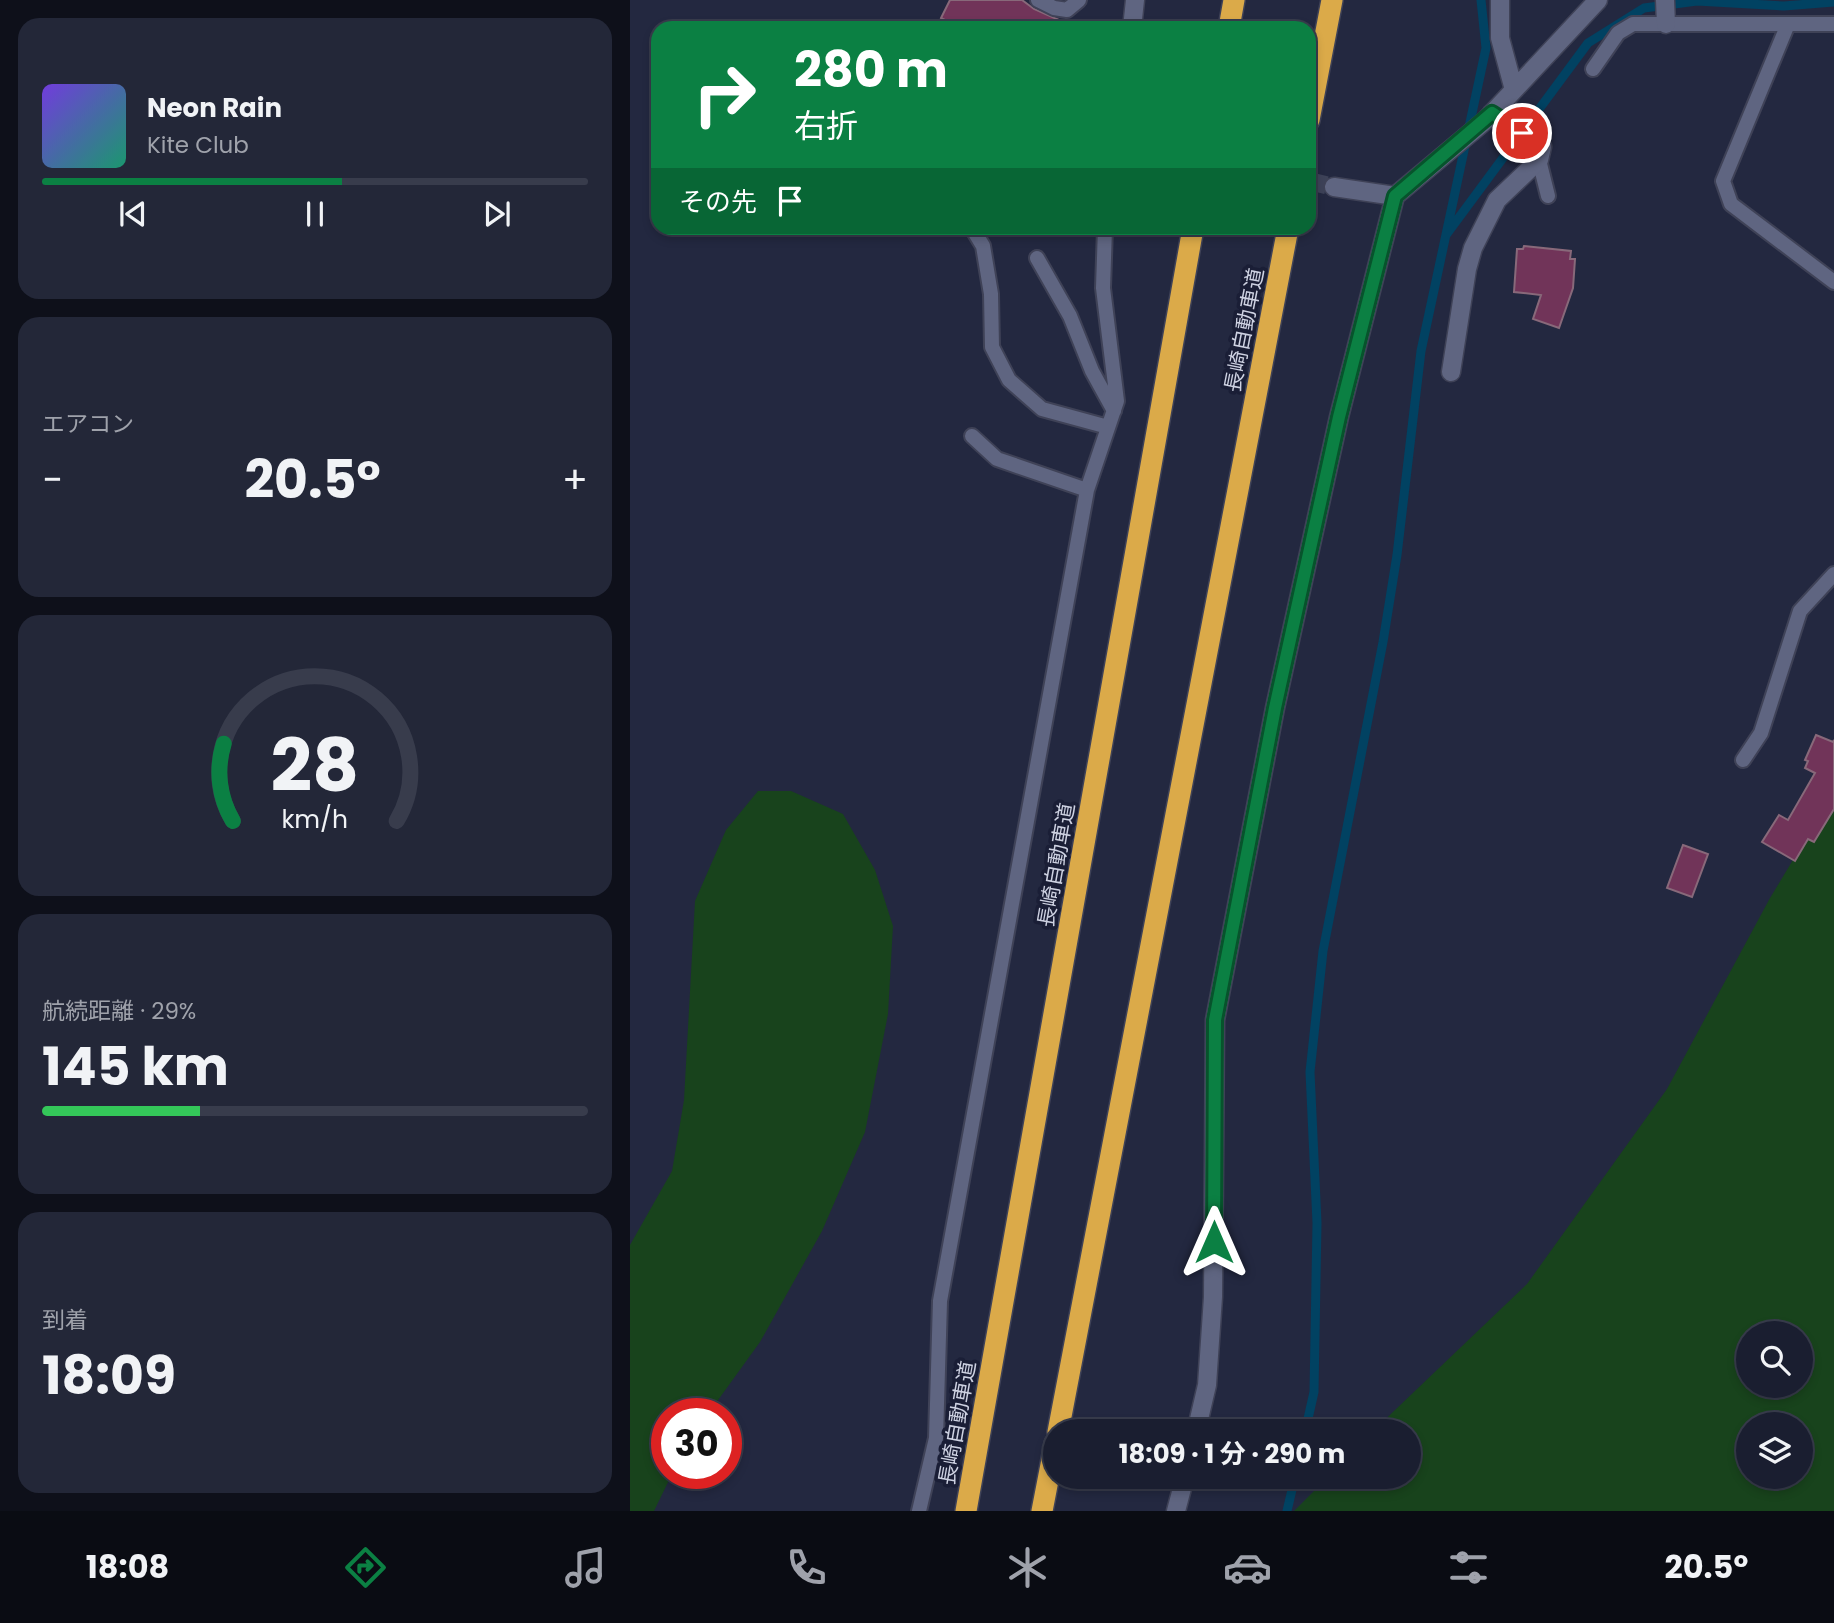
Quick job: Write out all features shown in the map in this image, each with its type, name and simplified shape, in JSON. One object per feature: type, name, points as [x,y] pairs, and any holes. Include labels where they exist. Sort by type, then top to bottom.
[{"type":"highway","points":[[1230,21],[1234,0]]},
{"type":"highway","points":[[1316,83],[1332,0]]},
{"type":"highway","name":"長崎自動車道","points":[[966,1511],[1192,235]]},
{"type":"highway","name":"長崎自動車道","points":[[1060,1419],[1287,235]]},
{"type":"highway","points":[[1042,1511],[1046,1489]]},
{"type":"street","points":[[1133,21],[1135,0]]},
{"type":"street","points":[[1500,0],[1500,38],[1514,90]]},
{"type":"street","points":[[1199,1419],[1207,1385],[1213,1297],[1215,1020],[1278,694],[1339,417],[1395,196],[1494,118],[1514,90],[1598,0]]},
{"type":"street","points":[[1665,0],[1666,23]]},
{"type":"street","points":[[1451,372],[1473,248],[1497,201],[1538,152],[1494,118]]},
{"type":"street","points":[[1334,187],[1395,196]]},
{"type":"street","points":[[1176,1511],[1182,1489]]},
{"type":"lane","points":[[1038,0],[1054,8],[1067,10],[1079,0]]},
{"type":"lane","points":[[1594,69],[1618,33],[1633,24],[1834,23]]},
{"type":"lane","points":[[1788,24],[1723,180],[1731,204],[1834,282]]},
{"type":"lane","points":[[1538,152],[1548,196]]},
{"type":"lane","points":[[976,235],[983,246],[991,294],[992,347],[1009,380],[1042,409],[1108,427]]},
{"type":"lane","points":[[919,1511],[936,1438],[940,1301],[1087,490],[1117,401],[1102,288],[1105,235]]},
{"type":"lane","points":[[1037,258],[1070,316],[1092,371],[1114,411]]},
{"type":"lane","points":[[972,436],[997,459],[1087,490]]},
{"type":"lane","points":[[1743,760],[1761,733],[1800,611],[1834,574]]},
{"type":"green space","points":[[758,791],[791,791],[843,814],[875,870],[893,926],[888,1014],[865,1132],[822,1231],[760,1342],[720,1398],[651,1398],[651,1489],[665,1489],[654,1511],[630,1511],[630,1245],[672,1171],[684,1100],[695,901],[726,830]]},
{"type":"green space","points":[[1834,792],[1834,1511],[1294,1511],[1316,1489],[1421,1489],[1421,1419],[1386,1419],[1527,1284],[1667,1089],[1770,898]]},
{"type":"building","points":[[950,0],[1022,0],[1034,9],[1061,21],[947,21],[941,18]]},
{"type":"building","points":[[1524,246],[1571,251],[1570,259],[1575,259],[1573,288],[1559,328],[1533,319],[1541,295],[1514,292],[1517,249],[1523,249]]},
{"type":"building","points":[[1816,735],[1833,742],[1834,740],[1834,809],[1814,842],[1808,839],[1795,861],[1762,842],[1779,815],[1788,820],[1815,773],[1805,768],[1808,761],[1805,760]]},
{"type":"building","points":[[1683,845],[1708,854],[1692,897],[1667,888]]},
{"type":"waterway","points":[[1308,1419],[1314,1392],[1317,1223],[1310,1072],[1323,951],[1383,642],[1397,555],[1421,351],[1486,48],[1481,0]]},
{"type":"waterway","points":[[1446,235],[1588,43],[1644,8],[1697,1],[1784,6],[1834,2]]},
{"type":"waterway","points":[[1287,1511],[1292,1489]]},
{"type":"tunnel","points":[[1316,183],[1334,187]]},
{"type":"route","points":[[1214,1242],[1215,1020],[1275,708],[1339,417],[1395,196],[1492,113],[1522,133]]}]
